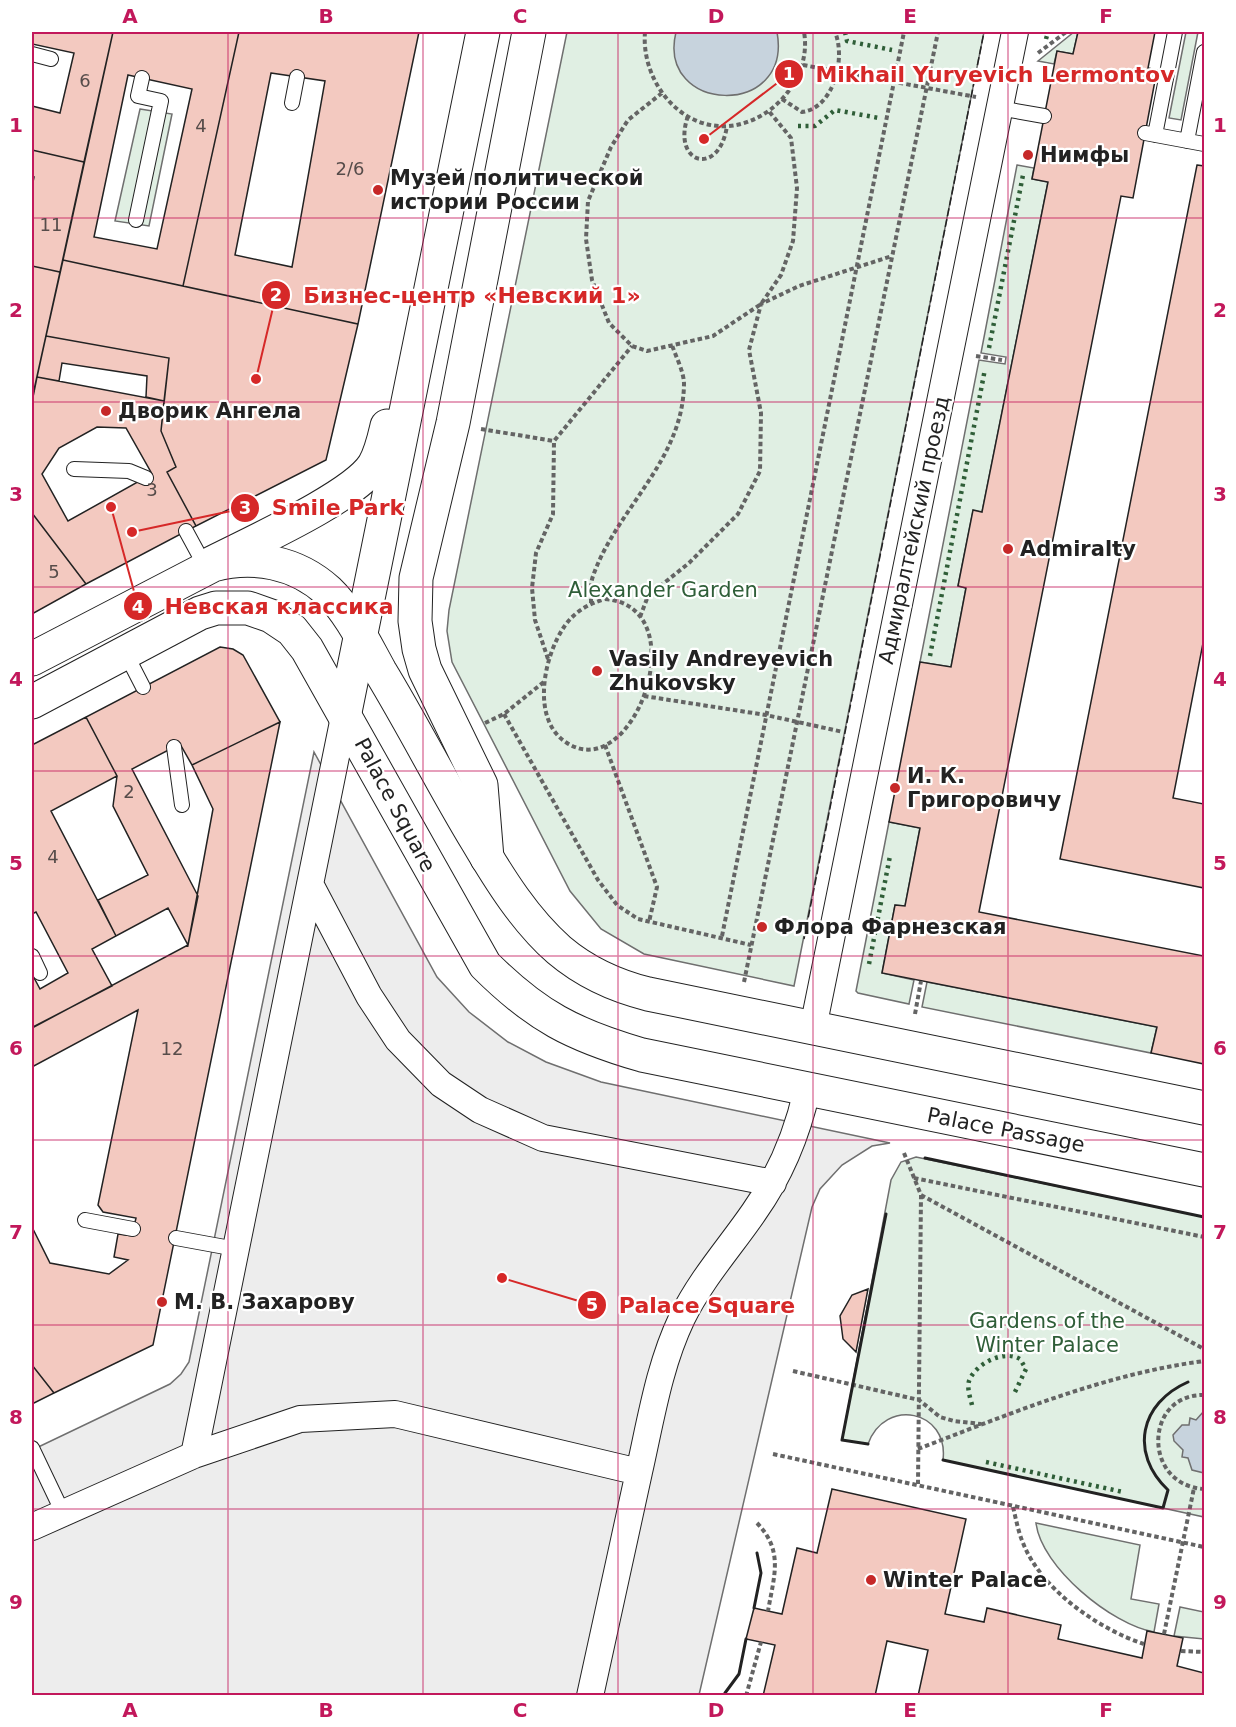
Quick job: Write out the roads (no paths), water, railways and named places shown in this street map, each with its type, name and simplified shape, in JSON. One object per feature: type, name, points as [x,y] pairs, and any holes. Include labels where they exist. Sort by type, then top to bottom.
[{"type":"main road","points":[[345,712],[483,32]]},
{"type":"main road","points":[[487,858],[482,784],[425,670],[416,636],[416,579],[453,423],[529,32]]},
{"type":"main road","points":[[32,659],[330,500],[362,478],[373,466],[381,450],[392,410],[410,394]]},
{"type":"main road","points":[[199,570],[213,565],[246,560],[268,561],[309,577],[327,591],[342,607],[510,894],[559,950],[592,973],[620,986],[648,994],[1204,1108]]},
{"type":"main road","name":"Palace Square","points":[[32,702],[208,610],[232,607],[256,610],[278,620],[297,636],[345,712],[466,936],[485,965],[512,992],[543,1016],[573,1033],[607,1045],[642,1055],[807,1090]]},
{"type":"main road","name":"Palace Passage","points":[[807,1090],[1204,1170]]},
{"type":"street","name":"Адмиралтейский проезд","points":[[813,1028],[1015,32]]},
{"type":"street","points":[[194,1455],[345,712]]},
{"type":"street","points":[[310,884],[369,996],[398,1040],[441,1084],[480,1110],[543,1138],[773,1183]]},
{"type":"street","points":[[590,1695],[662,1364],[682,1317],[704,1278],[773,1183],[789,1153],[807,1090]]},
{"type":"street","points":[[32,1527],[194,1455],[300,1419],[395,1414],[639,1472]]},
{"type":"lane","points":[[1175,32],[1150,134],[1204,144]]},
{"type":"lane","points":[[1187,141],[1204,52]]},
{"type":"lane","points":[[32,54],[51,59]]},
{"type":"lane","points":[[292,103],[297,77]]},
{"type":"lane","points":[[136,220],[161,101],[138,96],[141,78]]},
{"type":"lane","points":[[999,108],[1044,116]]},
{"type":"lane","points":[[74,469],[129,471],[146,478]]},
{"type":"lane","points":[[186,531],[199,570]]},
{"type":"lane","points":[[125,652],[143,687]]},
{"type":"lane","points":[[174,747],[182,805]]},
{"type":"lane","points":[[32,957],[40,973]]},
{"type":"lane","points":[[85,1220],[133,1229]]},
{"type":"lane","points":[[176,1238],[236,1249]]},
{"type":"lane","points":[[32,1448],[63,1513]]},
{"type":"place","name":"Mikhail Yuryevich Lermontov","points":[[704,139]]},
{"type":"place","name":"Нимфы","points":[[1028,155]]},
{"type":"place","name":"Музей политической истории России","points":[[378,190]]},
{"type":"place","name":"Бизнес-центр «Невский 1»","points":[[256,379]]},
{"type":"place","name":"Дворик Ангела","points":[[106,411]]},
{"type":"place","name":"Невская классика","points":[[111,507]]},
{"type":"place","name":"Smile Park","points":[[132,532]]},
{"type":"place","name":"Admiralty","points":[[1008,549]]},
{"type":"place","name":"Vasily Andreyevich Zhukovsky","points":[[597,671]]},
{"type":"place","name":"И. К. Григоровичу","points":[[895,788]]},
{"type":"place","name":"Флора Фарнезская","points":[[762,927]]},
{"type":"place","name":"Palace Square","points":[[502,1278]]},
{"type":"place","name":"М. В. Захарову","points":[[162,1302]]},
{"type":"place","name":"Winter Palace","points":[[871,1580]]},
{"type":"park label","name":"Alexander Garden","points":[[663,590]]},
{"type":"park label","name":"Gardens of the Winter Palace","points":[[1047,1333]]}]
